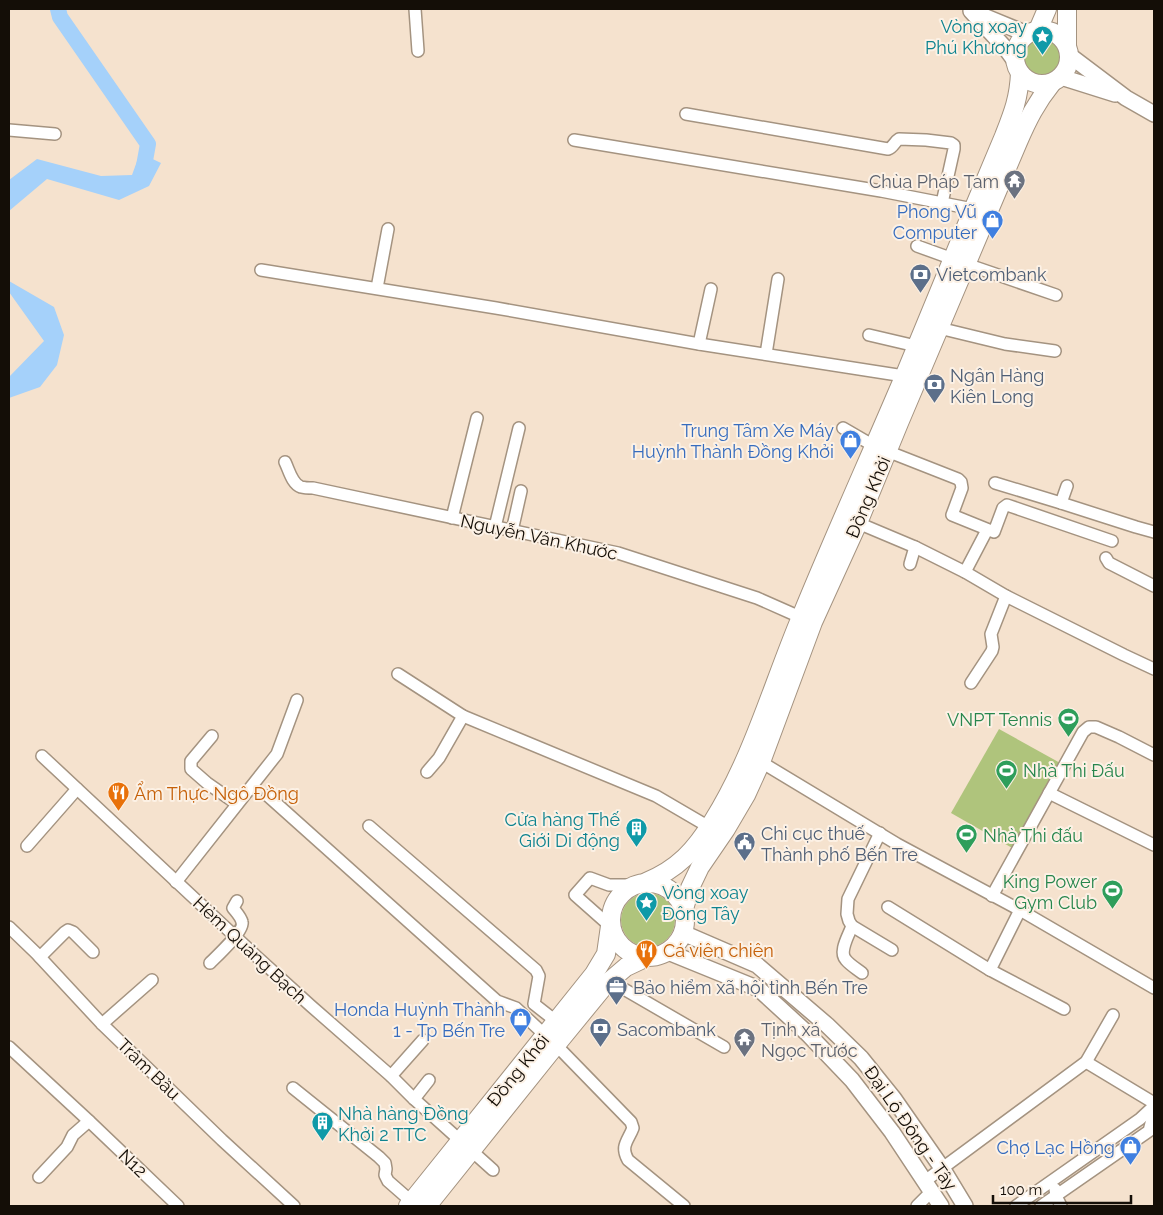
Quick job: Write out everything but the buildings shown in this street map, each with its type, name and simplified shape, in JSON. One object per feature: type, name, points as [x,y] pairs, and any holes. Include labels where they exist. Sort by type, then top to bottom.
[{"type":"main road","points":[[1047,9],[1032,32],[1022,39],[1015,53],[1018,67],[1025,78],[1038,84],[1056,80],[1066,71],[1069,63],[1067,9]]},
{"type":"main road","points":[[1032,32],[1045,30],[1058,34],[1063,39],[1068,50]]},
{"type":"main road","name":"Đồng Khởi","points":[[640,883],[659,877],[672,870],[685,858],[709,827],[733,787],[748,756],[800,617],[939,328],[973,209],[1016,106],[1019,90],[1018,67]]},
{"type":"main road","name":"Đồng Khởi","points":[[684,910],[690,888],[700,867],[726,829],[746,794],[761,762],[813,622],[858,523],[904,376],[916,346],[1031,112],[1042,95],[1056,80]]},
{"type":"main road","points":[[640,883],[659,884],[671,890],[679,899],[684,910],[686,921],[683,933],[677,944],[668,952],[657,956],[646,958],[634,955],[623,949],[615,939],[610,926],[610,914],[615,901],[623,891],[640,883]]},
{"type":"main road","name":"Đồng Khởi","points":[[416,1205],[466,1145],[553,1034],[606,954],[610,926]]},
{"type":"main road","name":"Đồng Khởi","points":[[553,1034],[626,967],[646,958]]},
{"type":"street","points":[[415,9],[418,51]]},
{"type":"street","points":[[969,10],[1032,32]]},
{"type":"street","points":[[969,10],[1008,50],[1018,67]]},
{"type":"street","points":[[1068,50],[1126,98],[1154,114]]},
{"type":"street","points":[[1056,80],[1126,98]]},
{"type":"street","points":[[686,114],[888,150],[899,139],[951,143],[954,149],[942,203]]},
{"type":"street","points":[[9,130],[55,134]]},
{"type":"street","points":[[574,140],[881,191],[973,209]]},
{"type":"street","points":[[377,288],[388,229]]},
{"type":"street","points":[[917,246],[1056,295]]},
{"type":"street","points":[[261,270],[377,288],[699,344],[904,376]]},
{"type":"street","points":[[766,354],[778,279]]},
{"type":"street","points":[[699,344],[712,289]]},
{"type":"street","points":[[939,328],[1005,344],[1055,351]]},
{"type":"street","points":[[869,335],[916,346]]},
{"type":"street","points":[[452,518],[477,418]]},
{"type":"street","points":[[495,527],[519,428]]},
{"type":"street","points":[[843,428],[881,449],[958,479],[961,482],[962,488],[952,515],[987,530],[994,532],[1003,508],[1007,505],[1112,540]]},
{"type":"street","name":"Nguyễn Văn Khước","points":[[285,462],[294,482],[301,487],[313,488],[618,554],[757,598],[800,617]]},
{"type":"street","points":[[995,483],[1154,532]]},
{"type":"street","points":[[1061,503],[1067,486]]},
{"type":"street","points":[[512,531],[521,491]]},
{"type":"street","points":[[858,523],[965,572],[1006,596],[1154,669]]},
{"type":"street","points":[[965,572],[987,530]]},
{"type":"street","points":[[910,564],[915,548]]},
{"type":"street","points":[[1106,558],[1110,563],[1154,586]]},
{"type":"street","points":[[971,683],[992,651],[991,634],[1006,596]]},
{"type":"street","points":[[398,674],[463,716],[656,796],[709,827]]},
{"type":"street","points":[[176,882],[277,754],[297,700]]},
{"type":"street","points":[[427,772],[439,758],[463,716]]},
{"type":"street","points":[[992,896],[1083,732],[1089,727],[1096,727],[1154,755]]},
{"type":"street","points":[[212,736],[191,761],[191,769],[237,804]]},
{"type":"street","name":"Hẻm Quảng Bạch","points":[[42,756],[311,1006],[391,1076],[493,1170]]},
{"type":"street","points":[[761,762],[880,833],[1020,910],[1154,988]]},
{"type":"street","points":[[27,846],[78,789]]},
{"type":"street","points":[[1049,794],[1154,845]]},
{"type":"street","points":[[268,796],[497,1001],[516,1008],[553,1034]]},
{"type":"street","points":[[369,826],[536,970],[539,976],[534,1004],[553,1034],[631,1122],[633,1128],[624,1148],[624,1153],[628,1160],[684,1206]]},
{"type":"street","points":[[880,833],[848,900],[847,914],[852,926],[892,950]]},
{"type":"street","points":[[610,926],[575,895],[590,878],[609,886],[640,883]]},
{"type":"street","points":[[210,963],[236,936],[242,926],[243,922],[233,908],[236,901]]},
{"type":"street","points":[[888,907],[990,970],[1064,1010]]},
{"type":"street","points":[[990,970],[1020,910]]},
{"type":"street","points":[[852,926],[843,956],[846,961],[862,973]]},
{"type":"street","name":"Trâm Bầu","points":[[9,927],[17,933],[102,1024],[222,1140],[294,1206]]},
{"type":"street","points":[[40,957],[68,930],[73,932],[93,952]]},
{"type":"street","name":"Đại Lộ Đông - Tây","points":[[683,933],[757,965],[827,1025],[861,1058],[894,1099],[942,1168],[965,1206]]},
{"type":"street","name":"Đại Lộ Đông - Tây","points":[[668,952],[759,989],[808,1034],[852,1080],[892,1132],[941,1206]]},
{"type":"street","points":[[102,1024],[152,980]]},
{"type":"street","points":[[610,981],[724,1048]]},
{"type":"street","points":[[917,1206],[928,1186],[942,1168],[1086,1062],[1112,1015]]},
{"type":"street","points":[[391,1076],[423,1040]]},
{"type":"street","name":"N12","points":[[9,1047],[89,1120],[178,1206]]},
{"type":"street","points":[[1016,1206],[1140,1119],[1154,1105],[1086,1062]]},
{"type":"street","points":[[414,1099],[429,1080]]},
{"type":"street","points":[[293,1088],[379,1156],[385,1163],[385,1174],[388,1181],[416,1205]]},
{"type":"street","points":[[1041,1206],[1058,1201],[1149,1131],[1154,1112]]},
{"type":"street","points":[[39,1177],[89,1120]]},
{"type":"street","points":[[1054,1180],[1058,1201]]},
{"type":"green space","points":[[1046,37],[1053,40],[1059,46],[1062,57],[1061,65],[1053,74],[1046,77],[1038,77],[1031,74],[1023,65],[1022,53],[1025,46],[1034,38]]},
{"type":"green space","name":"Nhà Thi Đấu","points":[[999,729],[1062,764],[1014,849],[951,813]]},
{"type":"green space","points":[[648,893],[658,895],[667,901],[673,910],[675,920],[673,930],[667,939],[658,945],[648,947],[638,945],[629,939],[623,930],[621,920],[623,910],[629,901],[638,895]]},
{"type":"water","points":[[140,153],[161,163],[149,186],[119,200],[47,179],[9,211],[9,180],[37,159],[101,176],[132,175]]},
{"type":"water","points":[[9,281],[54,307],[64,335],[57,365],[40,387],[9,398],[9,377],[44,341],[9,292]]},
{"type":"waterway","points":[[58,9],[60,17],[148,144],[142,177]]},
{"type":"place","name":"Vòng xoay Phú Khương","points":[[1043,55]]},
{"type":"place","name":"Chùa Pháp Tam","points":[[1015,200]]},
{"type":"place","name":"Phong Vũ Computer","points":[[993,240]]},
{"type":"place","name":"Vietcombank","points":[[920,293]]},
{"type":"place","name":"Ngân Hàng Kiên Long","points":[[934,404]]},
{"type":"place","name":"Trung Tâm Xe Máy Huỳnh Thành Đồng Khởi","points":[[850,459]]},
{"type":"place","name":"VNPT Tennis","points":[[1068,738]]},
{"type":"place","name":"Nhà Thi Đấu","points":[[1007,789]]},
{"type":"place","name":"Ẩm Thực Ngô Đồng","points":[[118,812]]},
{"type":"place","name":"Cửa hàng Thế Giới Di động","points":[[636,848]]},
{"type":"place","name":"Nhà Thi đấu","points":[[967,854]]},
{"type":"place","name":"Chi cục thuế Thành phố Bến Tre","points":[[745,862]]},
{"type":"place","name":"King Power Gym Club","points":[[1113,910]]},
{"type":"place","name":"Vòng xoay Đông Tây","points":[[646,921]]},
{"type":"place","name":"Cá viên chiên","points":[[647,969]]},
{"type":"place","name":"Bảo hiểm xã hội tỉnh Bến Tre","points":[[617,1006]]},
{"type":"place","name":"Honda Huỳnh Thành 1 - Tp Bến Tre","points":[[521,1038]]},
{"type":"place","name":"Sacombank","points":[[601,1048]]},
{"type":"place","name":"Tịnh xá Ngọc Trước","points":[[745,1058]]},
{"type":"place","name":"Nhà hàng Đồng Khởi 2 TTC","points":[[322,1142]]},
{"type":"place","name":"Chợ Lạc Hồng","points":[[1131,1166]]}]
